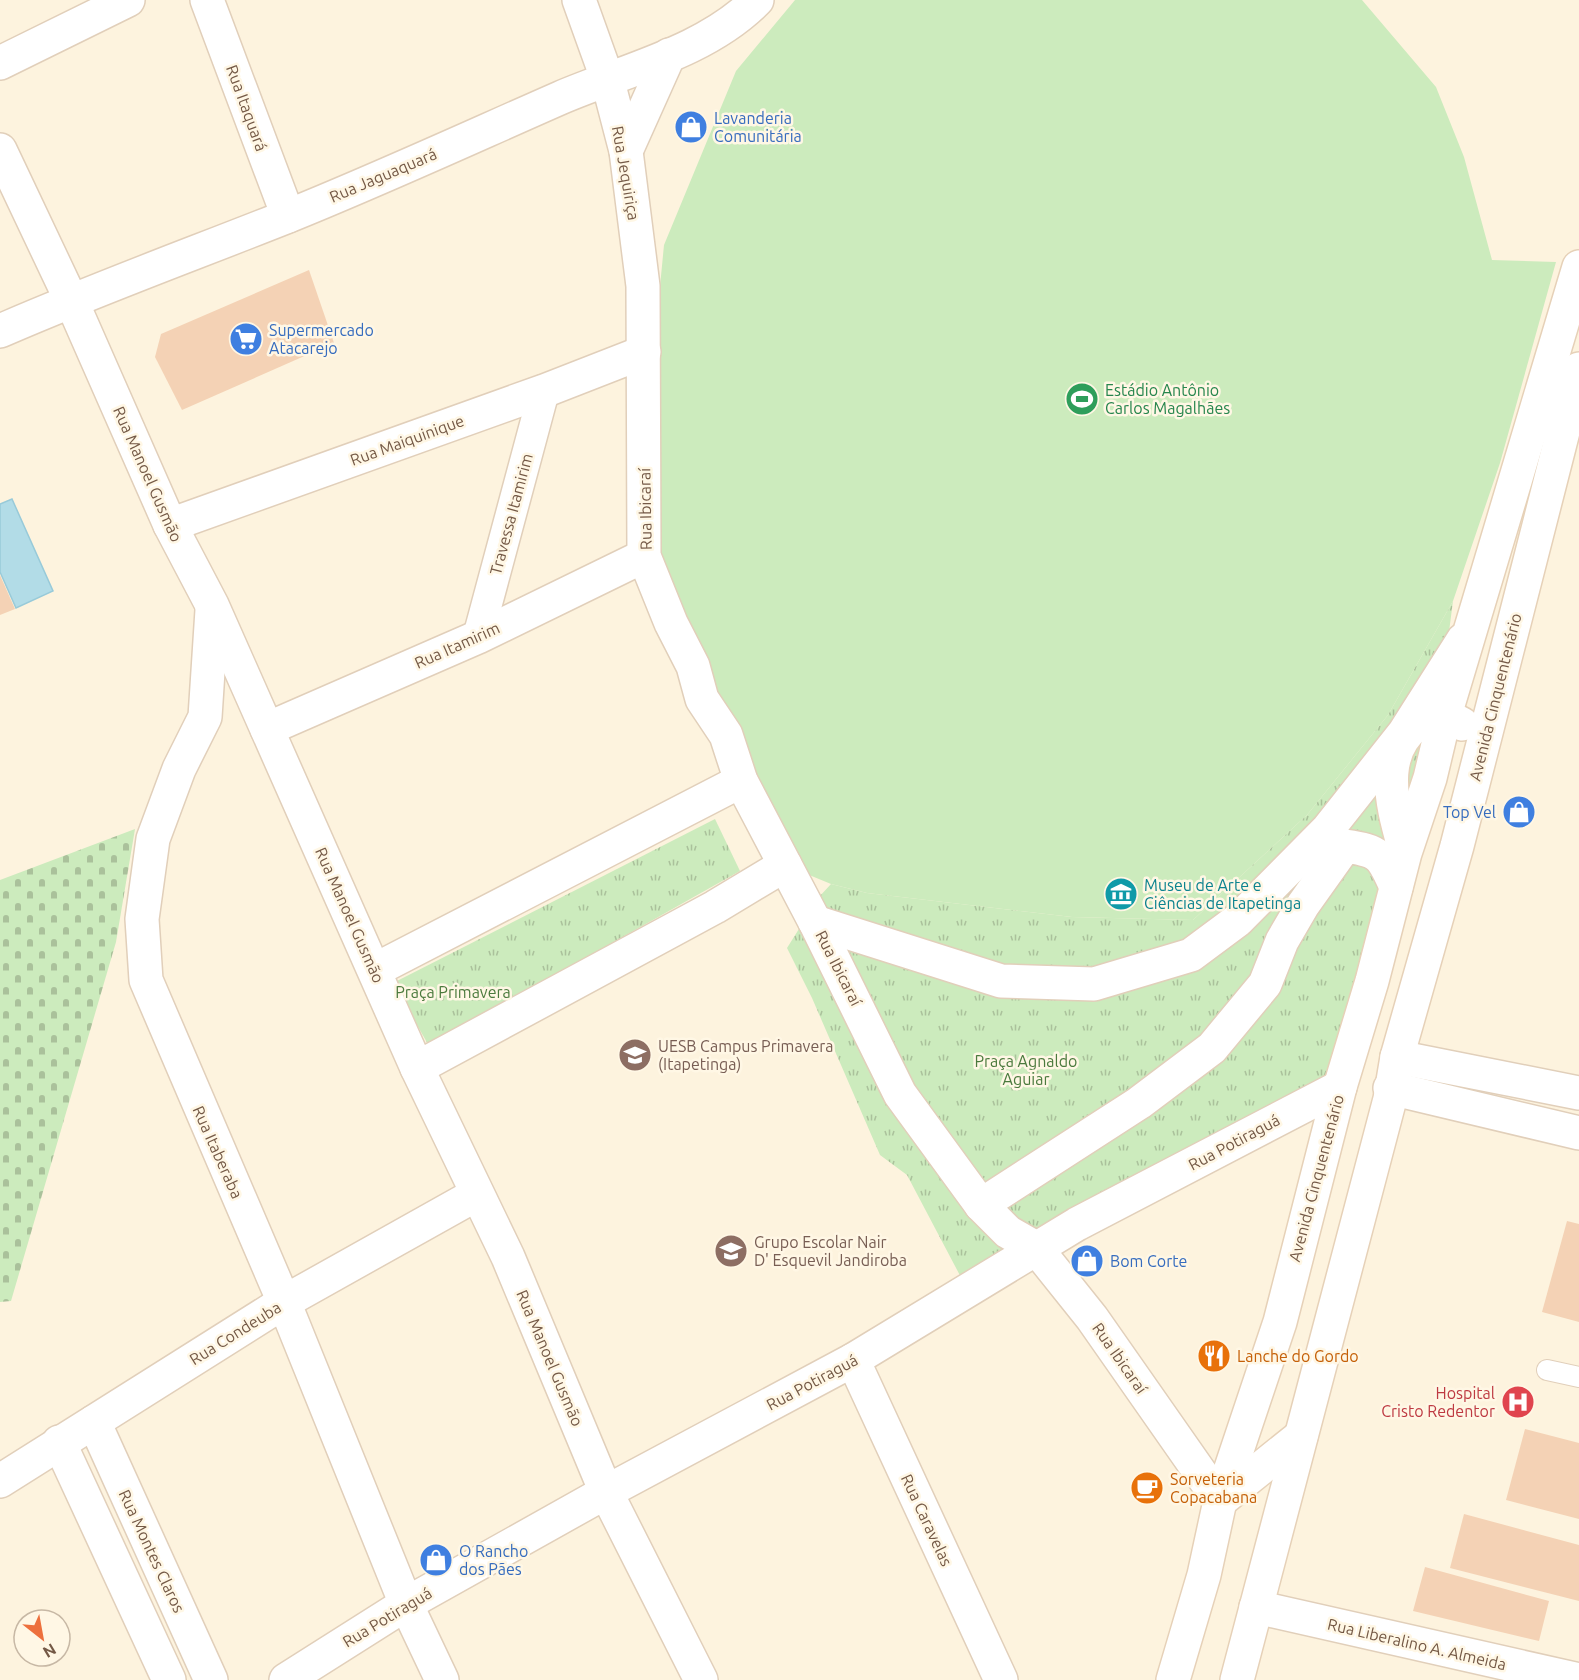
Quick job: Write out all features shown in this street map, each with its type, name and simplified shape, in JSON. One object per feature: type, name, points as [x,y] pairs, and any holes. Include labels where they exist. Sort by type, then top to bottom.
[{"type":"street","points":[[0,63],[128,0]]},
{"type":"street","name":"Rua Itaquará","points":[[207,0],[288,216]]},
{"type":"street","name":"Rua Jequiriça","points":[[579,0],[607,78],[626,151],[643,286],[644,352]]},
{"type":"street","name":"Rua Jaguaquará","points":[[0,332],[71,300],[288,216],[607,78],[669,55],[735,21],[757,0]]},
{"type":"street","points":[[626,151],[669,55]]},
{"type":"street","name":"Rua Manoel Gusmão","points":[[0,150],[71,300],[170,525],[212,605],[417,1068],[508,1257],[606,1492],[701,1680]]},
{"type":"street","name":"Avenida Cinquentenário","points":[[1173,1680],[1204,1575],[1221,1501],[1280,1322],[1340,1087],[1372,981],[1405,853],[1430,778],[1445,715],[1579,267]]},
{"type":"street","name":"Rua Maiquinique","points":[[170,525],[644,352]]},
{"type":"street","name":"Rua Ibicaraí","points":[[644,352],[644,556],[671,623],[693,666],[702,699],[726,735],[741,781],[815,922],[900,1094],[981,1205],[1008,1232],[1036,1248],[1092,1318],[1221,1501]]},
{"type":"street","name":"Avenida Cinquentenário","points":[[1237,1680],[1390,1099],[1394,1072],[1460,834],[1579,369]]},
{"type":"street","name":"Travessa Itamirim","points":[[478,637],[544,390]]},
{"type":"street","name":"Rua Itamirim","points":[[267,729],[478,637],[644,556]]},
{"type":"street","name":"Rua Itaberaba","points":[[212,605],[206,717],[179,769],[153,839],[142,920],[146,980],[284,1302],[406,1604],[442,1680]]},
{"type":"street","points":[[815,922],[1001,981],[1094,984],[1191,955],[1238,920],[1328,829],[1404,734],[1472,625]]},
{"type":"street","points":[[1404,734],[1434,713],[1445,715]]},
{"type":"street","name":"Avenida Cinquentenário","points":[[1407,1023],[1430,881],[1469,744],[1464,726],[1445,715]]},
{"type":"street","name":"Avenida Cinquentenário","points":[[1404,734],[1391,764],[1397,823],[1405,853]]},
{"type":"street","points":[[375,970],[741,781]]},
{"type":"street","points":[[981,1205],[1139,1103],[1212,1048],[1265,984],[1282,941],[1303,905],[1346,846],[1373,850],[1386,865],[1396,887]]},
{"type":"street","points":[[417,1068],[715,907],[785,865]]},
{"type":"street","points":[[1238,920],[1259,933],[1275,963]]},
{"type":"street","points":[[1394,1072],[1579,1093]]},
{"type":"street","points":[[1394,1072],[1579,1133]]},
{"type":"street","name":"Rua Potiraguá","points":[[286,1680],[406,1604],[606,1492],[854,1360],[1036,1248],[1340,1087]]},
{"type":"street","name":"Rua Condeuba","points":[[0,1481],[284,1302],[477,1194]]},
{"type":"street","name":"Rua Caravelas","points":[[854,1360],[1001,1680]]},
{"type":"street","name":"Rua Montes Claros","points":[[93,1422],[211,1680]]},
{"type":"street","points":[[1221,1501],[1301,1436]]},
{"type":"street","points":[[59,1442],[169,1680]]},
{"type":"street","name":"Rua Liberalino A. Almeida","points":[[1256,1607],[1579,1680]]},
{"type":"lane","points":[[1547,1370],[1579,1377]]},
{"type":"green space","name":"Estádio Antônio Carlos Magalhães","points":[[795,0],[1362,0],[1436,87],[1464,157],[1492,260],[1556,262],[1500,463],[1453,601],[1388,715],[1307,815],[1193,920],[1072,917],[867,893],[831,884],[785,865],[644,556],[658,307],[664,245],[736,71]]},
{"type":"green space","name":"Praça Agnaldo Aguiar","points":[[1453,601],[1430,778],[1322,1093],[965,1285],[907,1175],[880,1155],[812,998],[787,948],[819,897],[831,884],[867,893],[1072,917],[1193,920],[1307,815],[1388,715]]},
{"type":"green space","name":"Praça Primavera","points":[[715,819],[740,871],[429,1046],[393,983]]},
{"type":"green space","points":[[135,829],[116,942],[11,1301],[0,1302],[0,880]]},
{"type":"water","points":[[12,499],[53,591],[16,608],[0,572],[0,504]]},
{"type":"building","name":"Supermercado Atacarejo","points":[[309,270],[334,343],[182,410],[155,357],[161,334]]},
{"type":"building","points":[[0,575],[15,609],[0,615]]},
{"type":"building","points":[[1567,1221],[1579,1224],[1579,1322],[1542,1312]]},
{"type":"building","points":[[1525,1429],[1579,1443],[1579,1519],[1506,1500]]},
{"type":"building","points":[[1464,1514],[1579,1545],[1579,1601],[1450,1568]]},
{"type":"building","points":[[1425,1567],[1549,1601],[1539,1641],[1413,1611]]},
{"type":"place","name":"Lavanderia Comunitária","points":[[691,127]]},
{"type":"place","name":"Supermercado Atacarejo","points":[[246,339]]},
{"type":"place","name":"Estádio Antônio Carlos Magalhães","points":[[1082,399]]},
{"type":"place","name":"Top Vel","points":[[1519,812]]},
{"type":"place","name":"Museu de Arte e Ciências de Itapetinga","points":[[1121,894]]},
{"type":"place","name":"UESB Campus Primavera (Itapetinga)","points":[[635,1055]]},
{"type":"place","name":"Grupo Escolar Nair D' Esquevil Jandiroba","points":[[731,1251]]},
{"type":"place","name":"Bom Corte","points":[[1087,1261]]},
{"type":"place","name":"Lanche do Gordo","points":[[1214,1356]]},
{"type":"place","name":"Hospital Cristo Redentor","points":[[1518,1402]]},
{"type":"place","name":"Sorveteria Copacabana","points":[[1147,1488]]},
{"type":"place","name":"O Rancho dos Pães","points":[[436,1560]]}]
